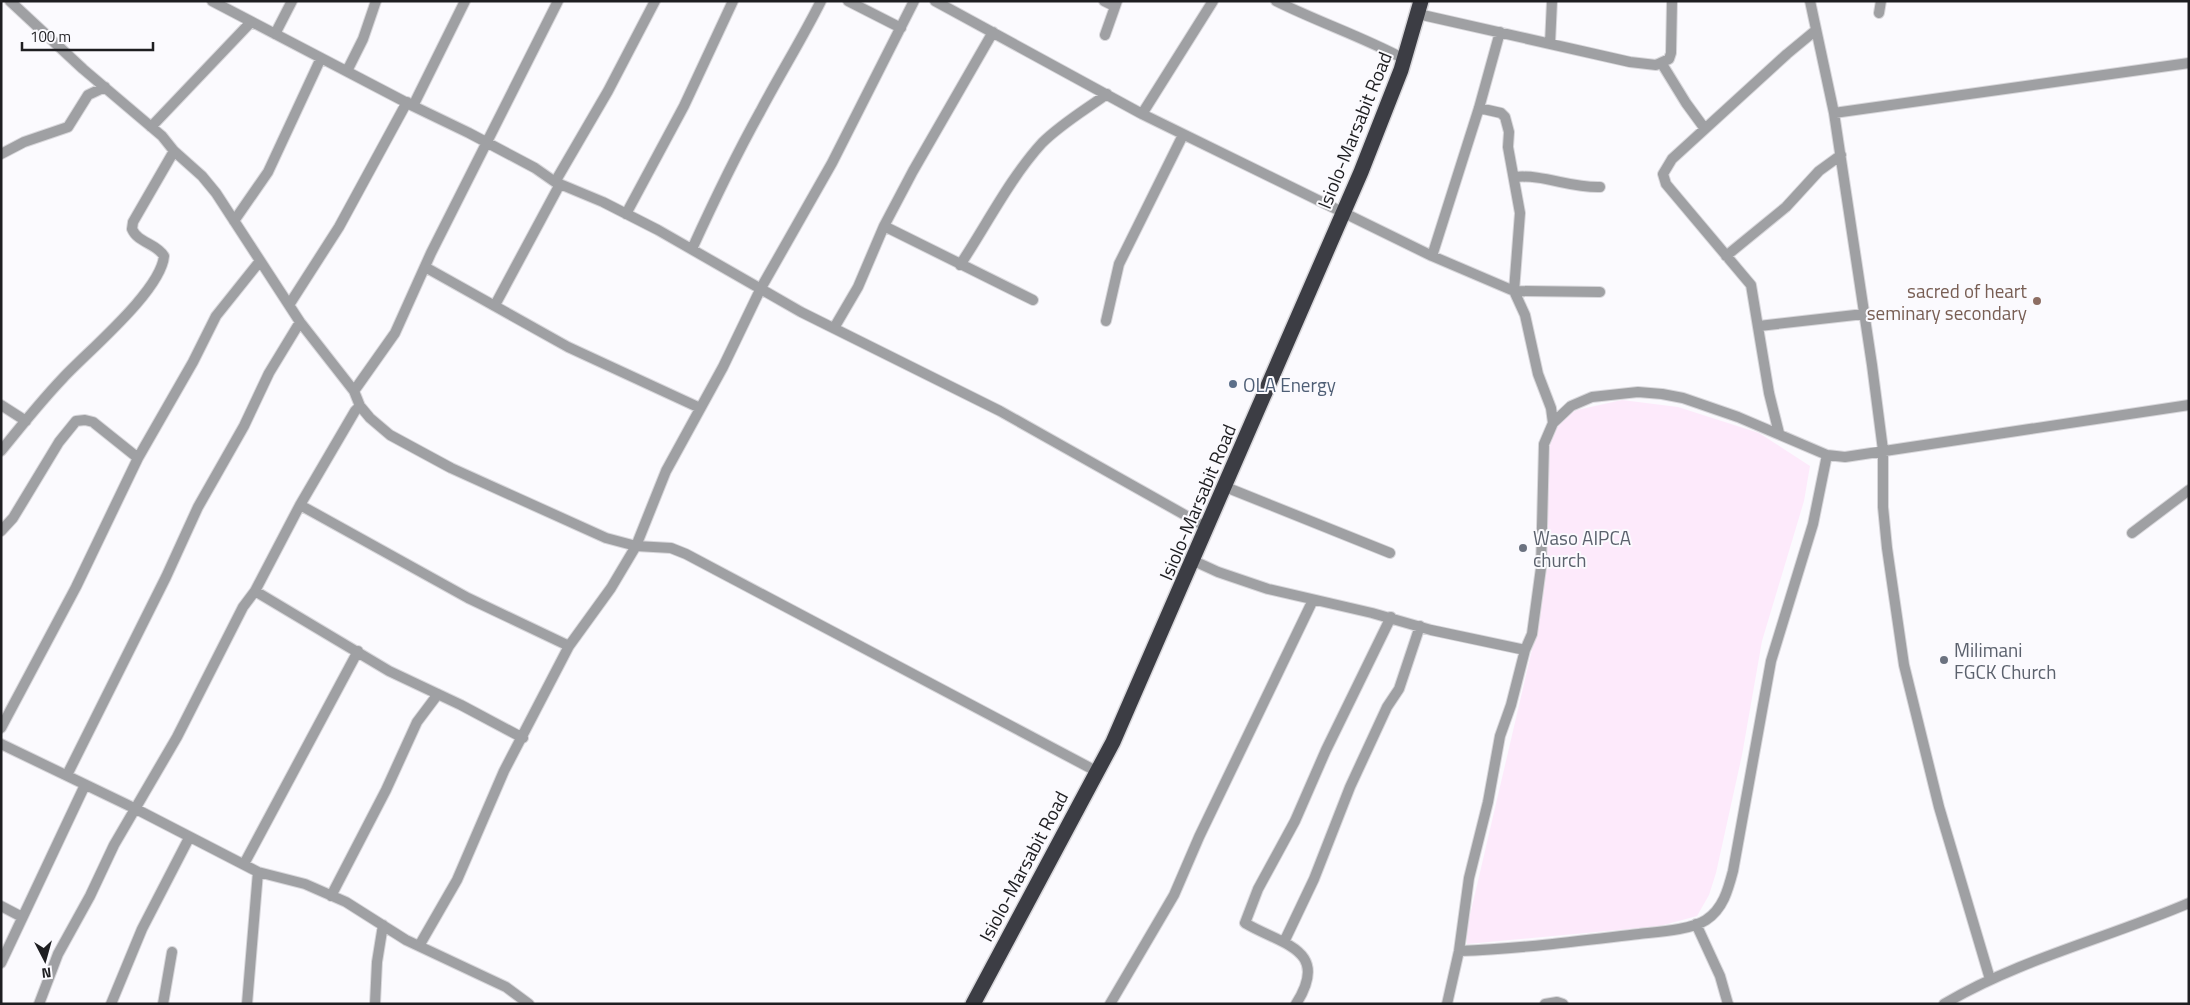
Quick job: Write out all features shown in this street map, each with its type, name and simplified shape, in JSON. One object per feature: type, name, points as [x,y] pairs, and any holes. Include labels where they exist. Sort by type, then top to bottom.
[{"type":"highway","name":"Isiolo-Marsabit Road","points":[[973,1004],[1116,734],[1194,561],[1223,486],[1230,475],[1342,214],[1404,59],[1420,8]]},
{"type":"street","points":[[10,1],[162,136],[174,151],[202,176],[300,322],[354,391],[360,406],[390,435],[436,460],[590,532],[636,546],[671,548],[686,554],[816,625],[1004,720],[1081,765],[1096,771]]},
{"type":"street","points":[[212,1],[486,142],[535,168],[558,183],[626,214],[692,249],[801,312],[1000,411],[1208,528]]},
{"type":"street","points":[[275,34],[292,1]]},
{"type":"street","points":[[347,71],[363,39],[376,1]]},
{"type":"street","points":[[289,306],[339,227],[410,104],[465,1]]},
{"type":"street","points":[[354,391],[395,333],[486,142],[558,1]]},
{"type":"street","points":[[495,305],[655,1]]},
{"type":"street","points":[[626,214],[684,106],[733,1]]},
{"type":"street","points":[[692,249],[711,206],[756,119],[803,38],[821,1]]},
{"type":"street","points":[[848,1],[901,28]]},
{"type":"street","points":[[419,946],[457,880],[504,771],[570,646],[611,588],[636,546],[666,471],[761,288],[832,163],[914,1]]},
{"type":"street","points":[[935,1],[1142,114],[1342,214],[1514,292],[1600,292]]},
{"type":"street","points":[[1104,1],[1116,4],[1105,35]]},
{"type":"street","points":[[1142,114],[1213,1]]},
{"type":"street","points":[[1276,1],[1304,15],[1365,38],[1404,59]]},
{"type":"street","points":[[1550,44],[1552,1]]},
{"type":"street","points":[[1420,8],[1500,32],[1550,44],[1640,64],[1662,64],[1669,59],[1672,48],[1672,1]]},
{"type":"street","points":[[1810,1],[1834,112],[1864,314],[1883,450],[1884,515],[1894,608],[1904,665],[1939,807],[1990,979]]},
{"type":"street","points":[[1879,13],[1881,1]]},
{"type":"street","points":[[151,127],[251,22]]},
{"type":"street","points":[[1779,433],[1769,393],[1751,286],[1662,178],[1664,170],[1672,159],[1816,30]]},
{"type":"street","points":[[834,328],[858,287],[884,226],[993,32]]},
{"type":"street","points":[[1432,256],[1479,108],[1500,32]]},
{"type":"street","points":[[234,221],[268,172],[321,58]]},
{"type":"street","points":[[1834,112],[2189,63]]},
{"type":"street","points":[[1662,64],[1686,103],[1705,128]]},
{"type":"street","points":[[1,154],[24,142],[68,127],[88,95],[105,87]]},
{"type":"street","points":[[960,266],[1026,162],[1062,126],[1106,94]]},
{"type":"street","points":[[1479,108],[1502,113],[1505,117],[1520,213],[1514,292],[1525,314],[1538,374],[1551,408],[1553,423]]},
{"type":"street","points":[[1106,321],[1120,264],[1184,134]]},
{"type":"street","points":[[1,451],[80,360],[136,304],[155,276],[164,256],[160,249],[142,240],[132,229],[133,222],[174,151]]},
{"type":"street","points":[[1726,256],[1786,207],[1819,170],[1841,155]]},
{"type":"street","points":[[1514,177],[1534,176],[1577,186],[1600,187]]},
{"type":"street","points":[[884,226],[960,266],[1033,300]]},
{"type":"street","points":[[1,728],[76,587],[138,458],[193,362],[216,316],[260,261]]},
{"type":"street","points":[[425,267],[568,347],[700,408]]},
{"type":"street","points":[[1759,326],[1864,314]]},
{"type":"street","points":[[67,775],[166,577],[198,507],[244,426],[269,373],[300,322]]},
{"type":"street","points":[[1447,1004],[1459,951],[1469,878],[1488,802],[1500,736],[1511,705],[1525,650],[1532,634],[1540,587],[1543,456],[1546,436],[1553,423],[1565,411],[1585,399],[1638,392],[1683,398],[1779,433],[1827,455],[1845,457],[2189,405]]},
{"type":"street","points":[[1,405],[26,421]]},
{"type":"street","points":[[39,1004],[58,954],[90,896],[114,845],[177,737],[243,607],[255,590],[300,505],[355,411],[360,406]]},
{"type":"street","points":[[2,528],[14,518],[60,442],[76,421],[85,420],[93,422],[138,458]]},
{"type":"street","points":[[1459,951],[1590,940],[1696,924],[1712,916],[1718,909],[1730,884],[1749,791],[1770,662],[1813,524],[1827,455]]},
{"type":"street","points":[[1223,486],[1390,553]]},
{"type":"street","points":[[2132,533],[2189,490]]},
{"type":"street","points":[[300,505],[468,598],[570,646]]},
{"type":"street","points":[[1194,561],[1218,572],[1268,589],[1525,650]]},
{"type":"street","points":[[255,590],[389,671],[523,738]]},
{"type":"street","points":[[1110,1004],[1174,895],[1206,821],[1313,600]]},
{"type":"street","points":[[1296,1004],[1309,969],[1304,957],[1284,942],[1245,923],[1248,911],[1295,821],[1326,750],[1391,617]]},
{"type":"street","points":[[1284,942],[1314,879],[1356,774],[1387,707],[1399,689],[1420,626]]},
{"type":"street","points":[[244,864],[358,651]]},
{"type":"street","points":[[331,896],[386,790],[417,722],[438,694]]},
{"type":"street","points":[[1,744],[136,809],[258,872],[304,884],[346,902],[419,946],[506,987],[529,1004]]},
{"type":"street","points":[[1,963],[85,785]]},
{"type":"street","points":[[110,1004],[142,929],[189,838]]},
{"type":"street","points":[[247,1004],[258,872]]},
{"type":"street","points":[[1944,1004],[1990,979],[2189,903]]},
{"type":"street","points":[[1,906],[22,917]]},
{"type":"street","points":[[1696,924],[1720,976],[1728,1004]]},
{"type":"street","points":[[375,1004],[377,962],[382,925]]},
{"type":"street","points":[[163,1004],[172,952]]},
{"type":"street","points":[[1545,1004],[1557,1002],[1563,1004]]},
{"type":"shaded area","points":[[1622,400],[1678,407],[1759,433],[1810,466],[1804,501],[1762,641],[1742,755],[1716,873],[1709,895],[1697,916],[1660,926],[1467,944],[1467,928],[1541,611],[1538,454],[1548,422],[1577,410]]},
{"type":"place","name":"sacred of heart seminary secondary","points":[[2037,301]]},
{"type":"place","name":"OLA Energy","points":[[1233,384]]},
{"type":"place","name":"Waso AIPCA church","points":[[1523,548]]},
{"type":"place","name":"Milimani FGCK Church","points":[[1944,660]]}]
